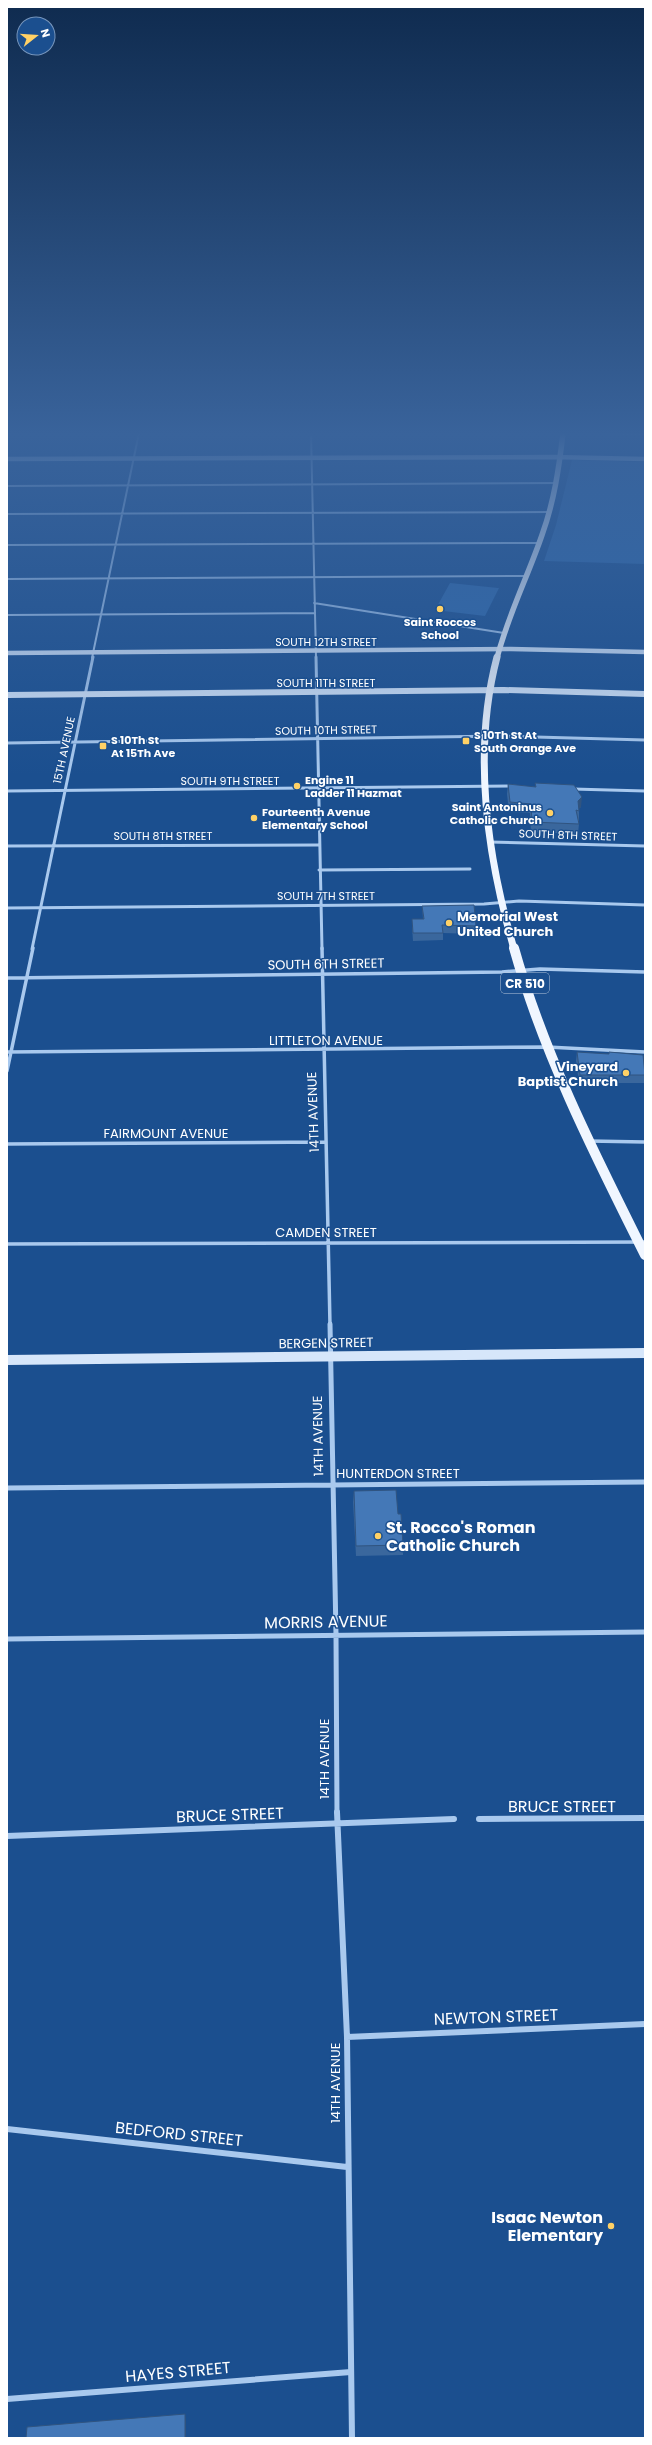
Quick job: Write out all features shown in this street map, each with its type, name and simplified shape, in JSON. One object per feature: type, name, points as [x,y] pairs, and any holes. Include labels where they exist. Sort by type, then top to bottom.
[{"type":"main road","name":"CR 510","points":[[537,547],[504,633],[490,691],[486,736],[486,787],[490,842],[501,903],[521,969],[548,1048],[568,1100],[587,1141],[641,1242],[645,1255]]},
{"type":"street","name":"15TH AVENUE","points":[[7,1071],[9,1052],[41,908],[116,547]]},
{"type":"street","name":"14TH AVENUE","points":[[313,547],[319,906],[328,1242],[331,1484],[336,1635],[337,1823],[347,2037],[347,2167],[352,2438]]},
{"type":"street","points":[[7,579],[108,580],[525,576]]},
{"type":"street","points":[[314,603],[504,633]]},
{"type":"street","points":[[7,615],[314,613]]},
{"type":"street","name":"SOUTH 12TH STREET","points":[[7,653],[315,652],[499,649],[645,652]]},
{"type":"street","name":"SOUTH 11TH STREET","points":[[7,695],[490,691],[645,694]]},
{"type":"street","name":"SOUTH 10TH STREET","points":[[7,743],[486,736],[645,740]]},
{"type":"street","name":"SOUTH 9TH STREET","points":[[7,791],[318,790],[518,787]]},
{"type":"street","points":[[565,789],[645,791]]},
{"type":"street","name":"SOUTH 8TH STREET","points":[[490,842],[645,846]]},
{"type":"street","name":"SOUTH 8TH STREET","points":[[7,846],[318,845]]},
{"type":"street","points":[[319,870],[470,869]]},
{"type":"street","name":"SOUTH 7TH STREET","points":[[7,908],[319,906],[501,903],[519,901],[645,905]]},
{"type":"street","name":"SOUTH 6TH STREET","points":[[7,978],[494,972],[521,969],[645,972]]},
{"type":"street","name":"LITTLETON AVENUE","points":[[9,1052],[548,1048],[645,1052]]},
{"type":"street","points":[[587,1141],[645,1142]]},
{"type":"street","name":"FAIRMOUNT AVENUE","points":[[7,1144],[326,1142]]},
{"type":"street","name":"CAMDEN STREET","points":[[7,1244],[641,1242]]},
{"type":"street","name":"BERGEN STREET","points":[[7,1360],[645,1353]]},
{"type":"street","name":"HUNTERDON STREET","points":[[7,1488],[645,1482]]},
{"type":"street","name":"MORRIS AVENUE","points":[[7,1639],[645,1632]]},
{"type":"street","name":"BRUCE STREET","points":[[7,1836],[454,1818]]},
{"type":"street","name":"BRUCE STREET","points":[[479,1819],[645,1818]]},
{"type":"street","name":"NEWTON STREET","points":[[347,2037],[645,2024]]},
{"type":"street","name":"BEDFORD STREET","points":[[7,2129],[347,2167]]},
{"type":"street","name":"HAYES STREET","points":[[7,2400],[351,2372]]},
{"type":"shaded area","points":[[549,547],[645,547],[645,564],[544,561]]},
{"type":"shaded area","points":[[450,583],[499,588],[485,616],[435,610]]},
{"type":"building","points":[[535,783],[574,785],[582,797],[578,801],[579,811],[576,810],[579,824],[532,822],[531,804],[510,802],[508,784],[536,787]]},
{"type":"building","name":"Memorial West United Church","points":[[474,905],[476,926],[442,925],[443,933],[413,933],[412,919],[424,919],[422,906]]},
{"type":"building","points":[[577,1052],[609,1054],[609,1052],[643,1055],[645,1075],[580,1075]]},
{"type":"building","name":"St. Rocco's Roman Catholic Church","points":[[396,1490],[398,1514],[401,1514],[403,1545],[356,1546],[354,1491]]},
{"type":"building","points":[[185,2414],[185,2438],[26,2438],[27,2427]]},
{"type":"place","name":"Saint Roccos School","points":[[440,609]]},
{"type":"place","name":"S 10Th St At South Orange Ave","points":[[466,741]]},
{"type":"place","name":"S 10Th St At 15Th Ave","points":[[103,746]]},
{"type":"place","name":"Engine 11 Ladder 11 Hazmat","points":[[297,786]]},
{"type":"place","name":"Saint Antoninus Catholic Church","points":[[550,813]]},
{"type":"place","name":"Fourteenth Avenue Elementary School","points":[[254,818]]},
{"type":"place","name":"Memorial West United Church","points":[[449,923]]},
{"type":"place","name":"Vineyard Baptist Church","points":[[626,1073]]},
{"type":"place","name":"St. Rocco's Roman Catholic Church","points":[[378,1536]]},
{"type":"place","name":"Isaac Newton Elementary","points":[[611,2226]]}]
